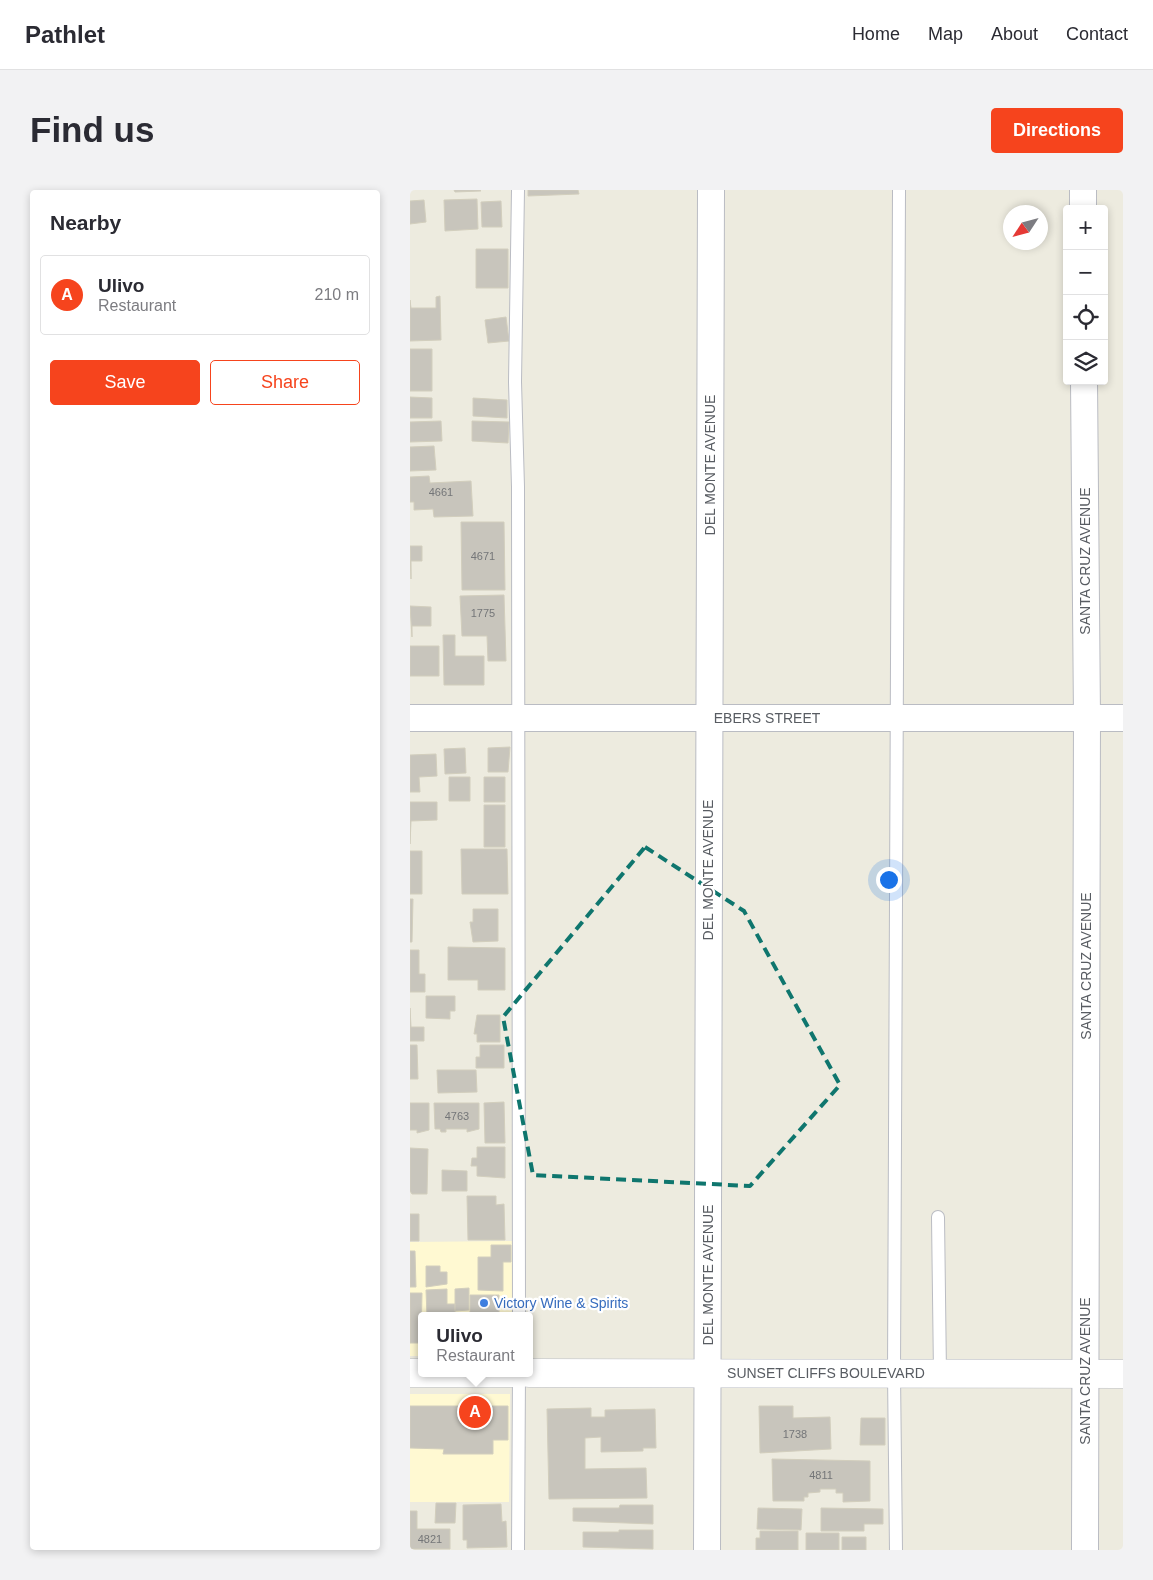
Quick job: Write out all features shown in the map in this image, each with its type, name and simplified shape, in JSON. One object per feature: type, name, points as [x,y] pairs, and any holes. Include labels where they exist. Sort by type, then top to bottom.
[{"type":"main road","name":"SUNSET CLIFFS BOULEVARD","points":[[533,1373],[1123,1374]]},
{"type":"street","name":"DEL MONTE AVENUE","points":[[707,1550],[711,190]]},
{"type":"street","points":[[1083,190],[1083,205]]},
{"type":"street","name":"SANTA CRUZ AVENUE","points":[[1084,385],[1087,717],[1085,1550]]},
{"type":"street","name":"EBERS STREET","points":[[410,718],[1123,718]]},
{"type":"lane","points":[[518,190],[514,382],[518,496],[519,1312]]},
{"type":"lane","points":[[896,1550],[894,1374],[899,190]]},
{"type":"lane","points":[[938,1217],[940,1374]]},
{"type":"lane","points":[[518,1550],[520,1377]]},
{"type":"highlighted area","points":[[645,847],[744,911],[840,1085],[750,1186],[533,1175],[503,1017]]},
{"type":"shaded area","points":[[513,1241],[514,1312],[418,1312],[418,1356],[410,1356],[410,1242]]},
{"type":"shaded area","points":[[410,1394],[510,1394],[509,1502],[410,1502]]},
{"type":"building","points":[[454,190],[480,190],[481,191],[455,192]]},
{"type":"building","points":[[528,190],[578,190],[579,194],[528,196]]},
{"type":"building","points":[[477,199],[478,229],[445,231],[444,200]]},
{"type":"building","points":[[424,200],[426,222],[410,224],[410,201]]},
{"type":"building","points":[[501,201],[502,227],[482,227],[481,202]]},
{"type":"building","points":[[476,249],[508,249],[508,288],[476,288]]},
{"type":"building","points":[[440,296],[441,340],[410,341],[410,300],[411,308],[436,308],[436,297]]},
{"type":"building","points":[[506,317],[509,341],[488,343],[485,320]]},
{"type":"building","points":[[410,349],[432,349],[432,391],[410,391]]},
{"type":"building","points":[[410,397],[432,398],[432,418],[410,418]]},
{"type":"building","points":[[473,398],[507,400],[507,418],[473,416]]},
{"type":"building","points":[[441,421],[442,441],[410,442],[410,422]]},
{"type":"building","points":[[472,421],[509,422],[508,443],[472,441]]},
{"type":"building","points":[[434,446],[436,470],[410,471],[410,447]]},
{"type":"building","points":[[429,476],[430,483],[471,481],[473,516],[434,517],[433,509],[414,510],[414,502],[410,502],[410,477]]},
{"type":"building","points":[[461,522],[504,522],[505,590],[462,590]]},
{"type":"building","points":[[410,546],[422,546],[422,561],[411,561],[411,579]]},
{"type":"building","points":[[504,595],[506,661],[488,661],[487,636],[462,636],[460,596]]},
{"type":"building","points":[[410,606],[431,607],[431,626],[412,626],[412,637]]},
{"type":"building","points":[[443,635],[455,635],[455,656],[484,656],[484,685],[444,685]]},
{"type":"building","points":[[410,646],[439,646],[439,676],[410,676]]},
{"type":"building","points":[[510,747],[508,772],[488,772],[488,748]]},
{"type":"building","points":[[465,748],[466,773],[445,774],[444,749]]},
{"type":"building","points":[[436,754],[437,776],[419,777],[420,792],[410,792],[410,755]]},
{"type":"building","points":[[449,777],[470,777],[470,801],[449,801]]},
{"type":"building","points":[[484,777],[505,777],[505,802],[484,802]]},
{"type":"building","points":[[410,802],[437,802],[437,820],[411,821],[410,844]]},
{"type":"building","points":[[484,805],[505,805],[505,847],[484,847]]},
{"type":"building","points":[[461,849],[507,849],[508,894],[462,894]]},
{"type":"building","points":[[410,851],[422,851],[422,894],[410,894]]},
{"type":"building","points":[[410,899],[413,899],[412,942],[410,942]]},
{"type":"building","points":[[473,909],[498,909],[498,941],[473,942],[470,922],[473,922]]},
{"type":"building","points":[[448,947],[505,948],[505,990],[478,990],[478,980],[448,980]]},
{"type":"building","points":[[410,950],[419,950],[419,974],[425,974],[425,992],[410,992]]},
{"type":"building","points":[[426,996],[455,996],[455,1011],[450,1011],[450,1019],[426,1018]]},
{"type":"building","points":[[410,1008],[411,1027],[424,1027],[424,1041],[410,1041]]},
{"type":"building","points":[[477,1015],[500,1015],[500,1042],[477,1042],[477,1034],[474,1034]]},
{"type":"building","points":[[410,1045],[417,1045],[418,1079],[410,1079]]},
{"type":"building","points":[[480,1045],[504,1045],[504,1068],[476,1068],[476,1057],[480,1057]]},
{"type":"building","points":[[437,1070],[476,1070],[477,1092],[438,1093]]},
{"type":"building","points":[[504,1102],[505,1143],[485,1143],[484,1103]]},
{"type":"building","points":[[410,1103],[429,1103],[429,1130],[417,1133],[417,1130],[410,1130]]},
{"type":"building","points":[[434,1103],[479,1103],[479,1129],[467,1132],[467,1129],[446,1129],[446,1132],[441,1132],[440,1129],[435,1129]]},
{"type":"building","points":[[477,1147],[505,1147],[505,1178],[477,1176],[477,1166],[471,1166],[472,1158],[477,1158]]},
{"type":"building","points":[[410,1148],[428,1149],[427,1194],[412,1194],[410,1191]]},
{"type":"building","points":[[442,1170],[467,1171],[467,1191],[442,1191]]},
{"type":"building","points":[[467,1196],[496,1196],[496,1205],[504,1204],[505,1240],[468,1240]]},
{"type":"building","points":[[410,1214],[419,1214],[419,1241],[410,1241]]},
{"type":"building","points":[[491,1245],[511,1245],[511,1262],[503,1262],[503,1291],[478,1290],[478,1257],[491,1257]]},
{"type":"building","points":[[410,1251],[415,1251],[416,1287],[410,1287]]},
{"type":"building","points":[[426,1266],[440,1266],[440,1272],[447,1272],[447,1284],[426,1287]]},
{"type":"building","points":[[469,1288],[469,1310],[455,1311],[455,1289]]},
{"type":"building","points":[[447,1289],[447,1304],[455,1304],[455,1312],[427,1312],[426,1290]]},
{"type":"building","points":[[410,1293],[422,1293],[422,1312],[418,1312],[418,1343],[410,1343]]},
{"type":"building","name":"Victory Wine & Spirits","points":[[470,1295],[499,1295],[499,1312],[470,1312]]},
{"type":"building","points":[[410,1406],[508,1406],[508,1440],[493,1440],[493,1454],[443,1454],[444,1449],[410,1448]]},
{"type":"building","points":[[759,1406],[793,1406],[793,1418],[830,1417],[831,1449],[760,1453]]},
{"type":"building","points":[[591,1408],[591,1417],[605,1417],[605,1410],[655,1409],[656,1448],[643,1448],[643,1451],[601,1452],[601,1437],[585,1438],[585,1469],[646,1468],[647,1498],[549,1499],[547,1409]]},
{"type":"building","points":[[861,1418],[885,1418],[885,1445],[860,1445]]},
{"type":"building","points":[[772,1459],[870,1461],[870,1501],[843,1502],[843,1493],[836,1493],[836,1489],[820,1489],[820,1492],[808,1493],[808,1497],[804,1497],[804,1501],[773,1501]]},
{"type":"building","points":[[436,1503],[456,1503],[455,1523],[435,1523]]},
{"type":"building","points":[[501,1504],[502,1522],[506,1521],[507,1547],[467,1548],[467,1540],[463,1540],[463,1505]]},
{"type":"building","points":[[620,1505],[653,1505],[653,1524],[573,1521],[573,1508],[619,1508]]},
{"type":"building","points":[[758,1508],[802,1509],[801,1530],[757,1529]]},
{"type":"building","points":[[821,1508],[883,1509],[883,1524],[864,1524],[864,1531],[821,1531]]},
{"type":"building","points":[[410,1511],[417,1511],[417,1529],[450,1529],[450,1549],[410,1549]]},
{"type":"building","points":[[619,1530],[653,1530],[653,1549],[583,1547],[583,1532],[619,1532]]},
{"type":"building","points":[[760,1531],[798,1531],[798,1550],[756,1550],[756,1538],[760,1538]]},
{"type":"building","points":[[806,1533],[839,1533],[839,1550],[806,1550]]},
{"type":"building","points":[[842,1537],[866,1537],[866,1550],[842,1550]]},
{"type":"place","name":"Victory Wine & Spirits","points":[[484,1303]]},
{"type":"place","name":"Ulivo","points":[[475,1412]]}]
